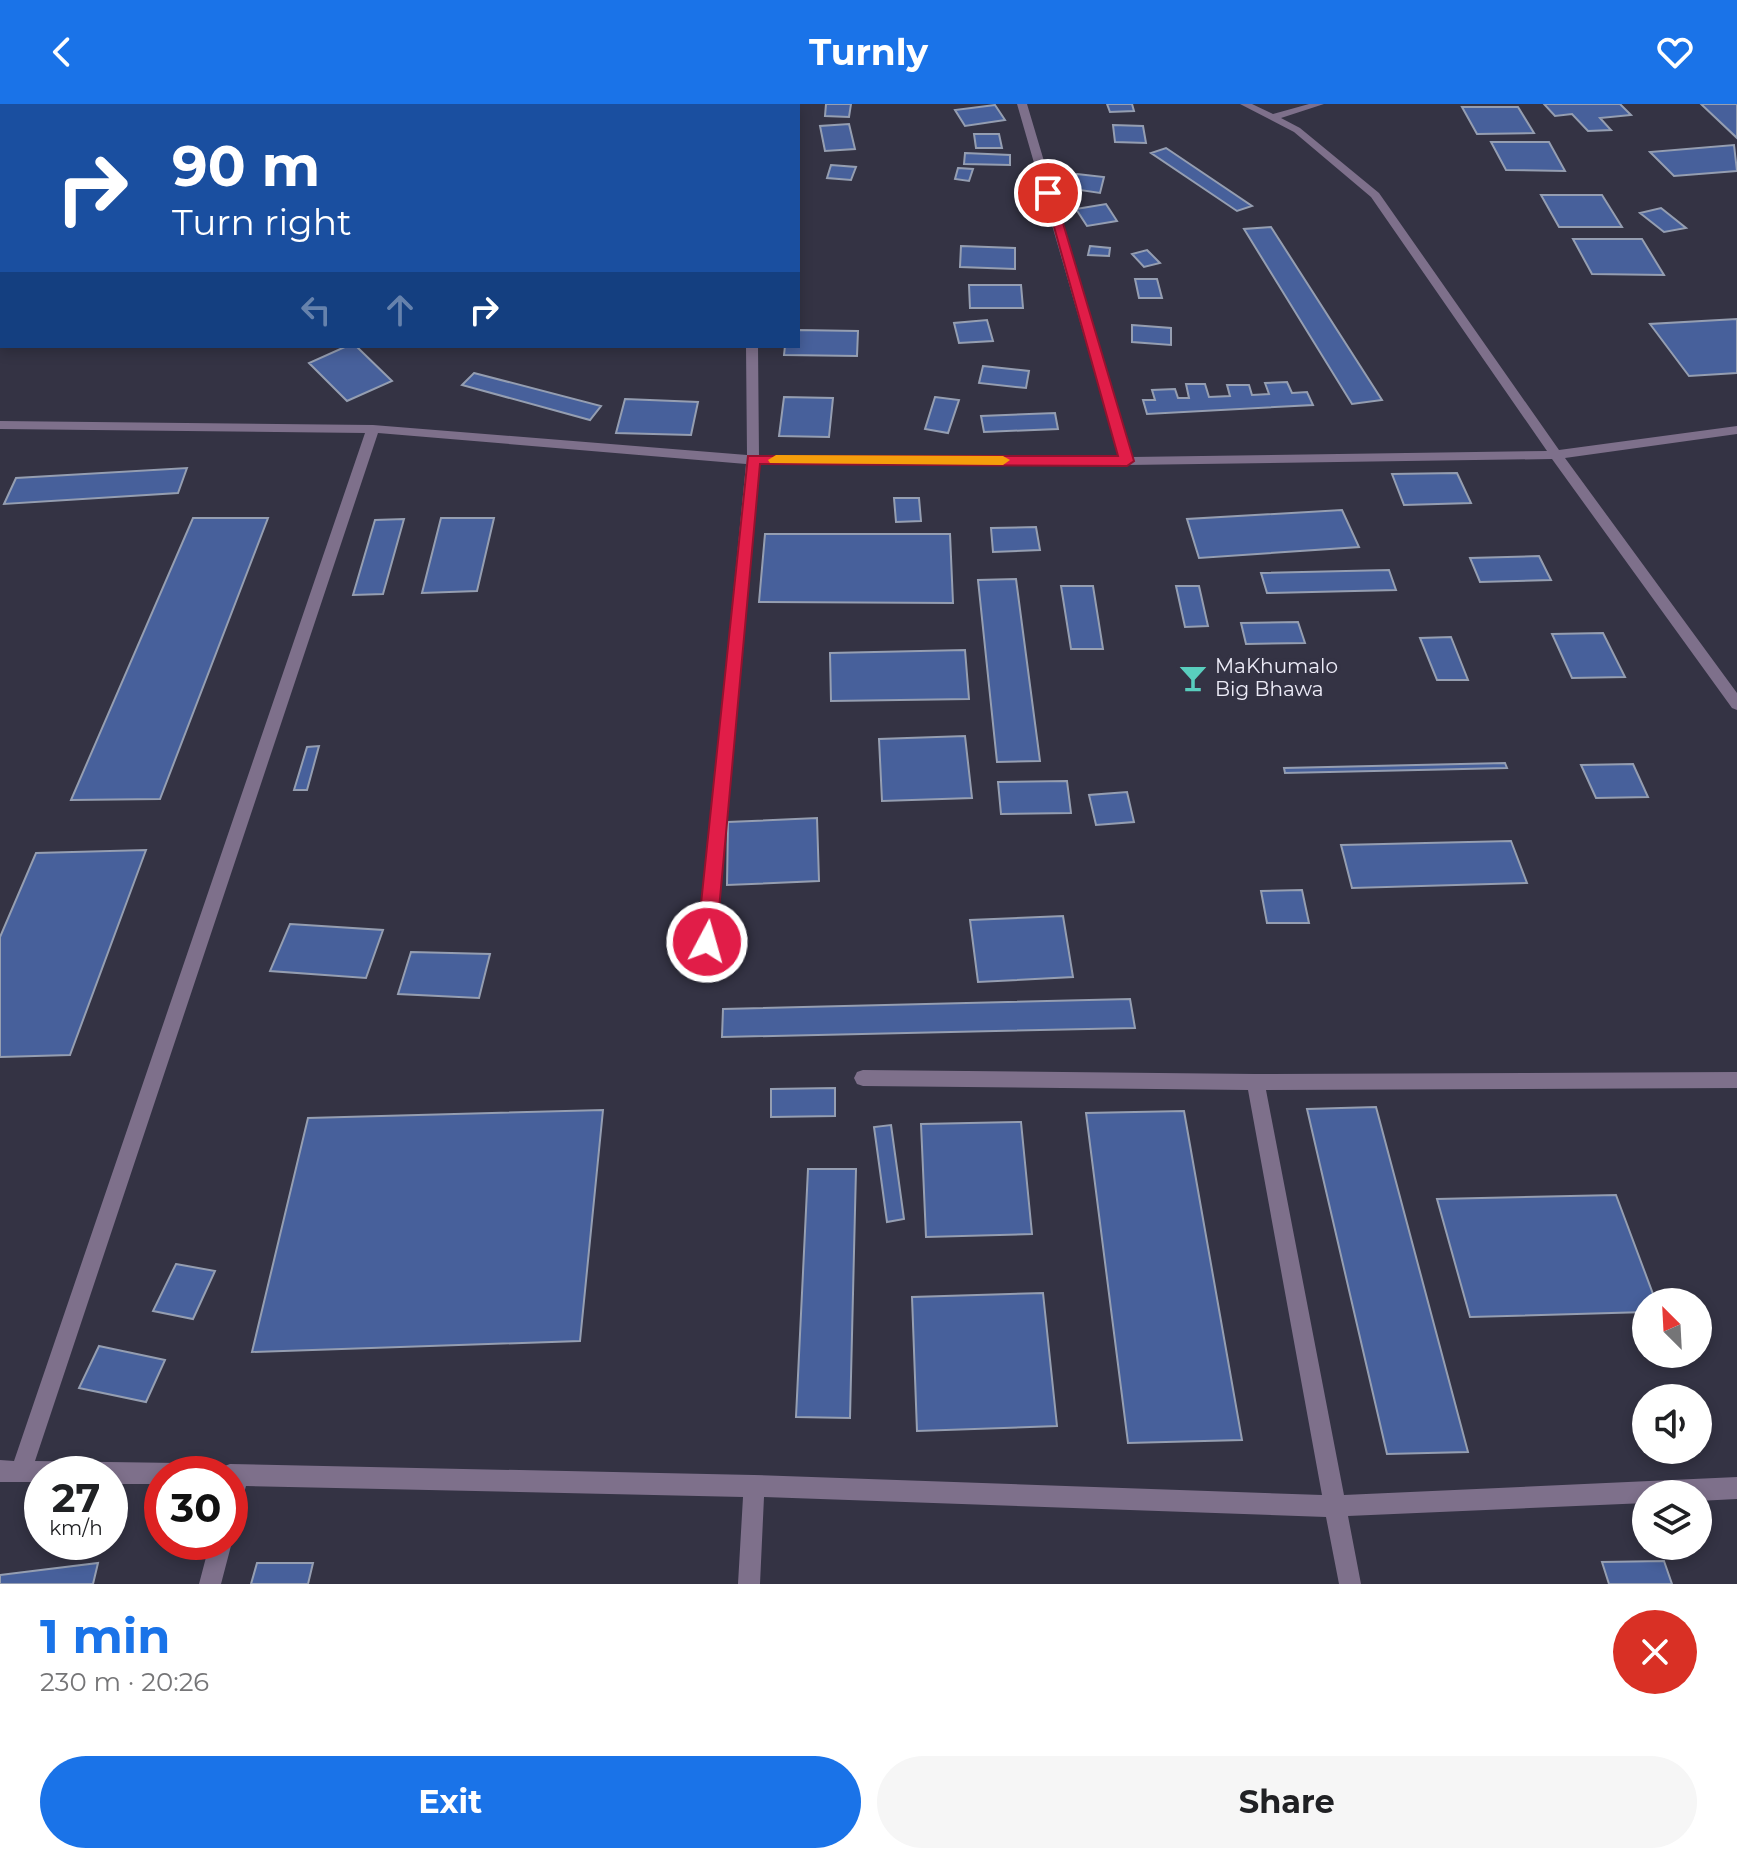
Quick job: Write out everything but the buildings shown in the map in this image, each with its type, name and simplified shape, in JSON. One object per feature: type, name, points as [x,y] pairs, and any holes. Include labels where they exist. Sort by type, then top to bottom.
[{"type":"street","points":[[1022,104],[1127,461]]},
{"type":"street","points":[[1245,104],[1262,107],[1317,146],[1375,195],[1556,455],[1737,704]]},
{"type":"street","points":[[1275,117],[1319,104]]},
{"type":"street","points":[[707,942],[753,460],[752,348]]},
{"type":"street","points":[[0,425],[373,429],[753,460],[1127,461],[1556,455],[1737,430]]},
{"type":"street","points":[[144,1473],[10,1471],[373,429]]},
{"type":"street","points":[[863,1078],[1255,1082],[1737,1080]]},
{"type":"street","points":[[1255,1082],[1350,1584]]},
{"type":"street","points":[[248,1475],[754,1486],[1337,1506],[1737,1488]]},
{"type":"street","points":[[749,1584],[754,1486]]},
{"type":"street","points":[[210,1584],[216,1560]]},
{"type":"slow traffic","points":[[776,460],[1003,460]]},
{"type":"place","name":"MaKhumalo Big Bhawa","points":[[1193,678]]},
{"type":"route","points":[[707,942],[753,460],[1127,461],[1048,193]]}]
